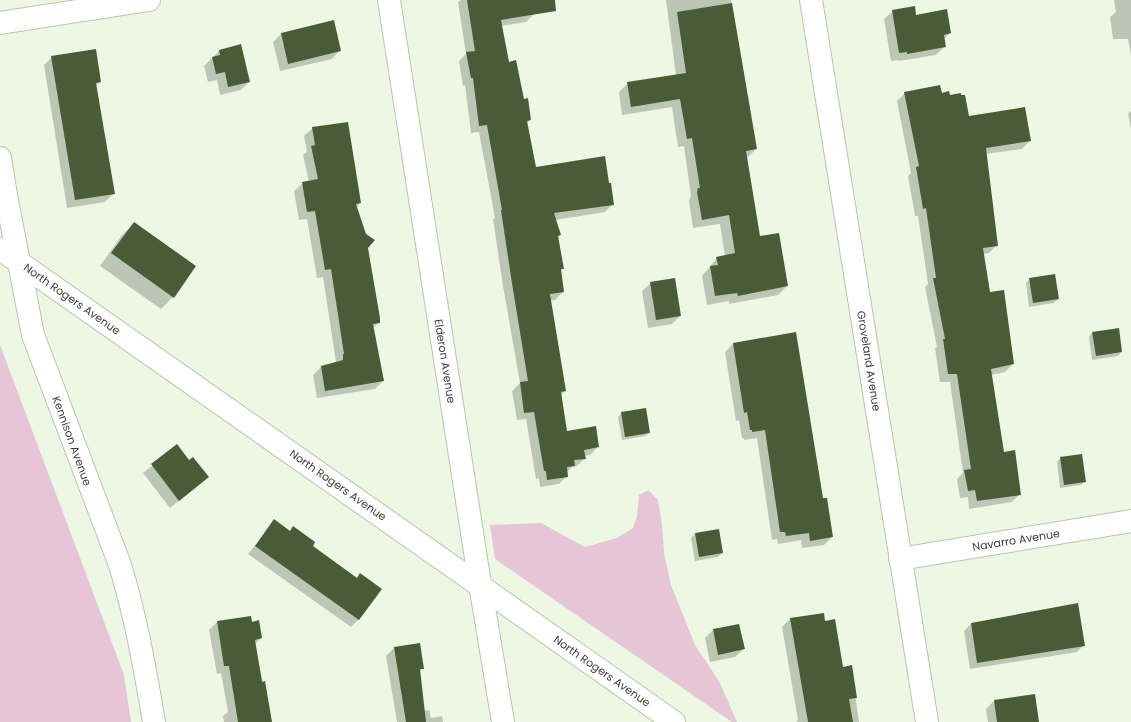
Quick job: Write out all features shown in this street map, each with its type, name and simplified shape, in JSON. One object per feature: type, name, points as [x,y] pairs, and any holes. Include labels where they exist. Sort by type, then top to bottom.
[{"type":"street","points":[[0,23],[149,0]]},
{"type":"street","name":"Elderon Avenue","points":[[389,0],[503,722]]},
{"type":"street","name":"Groveland Avenue","points":[[811,0],[927,722]]},
{"type":"street","name":"Kennison Avenue","points":[[0,158],[9,255],[33,335],[120,565],[138,629],[154,722]]},
{"type":"street","name":"North Rogers Avenue","points":[[9,255],[480,584],[674,722]]},
{"type":"street","name":"Navarro Avenue","points":[[900,559],[1131,521]]},
{"type":"shaded area","points":[[0,345],[124,675],[131,722],[0,722]]},
{"type":"shaded area","points":[[648,490],[658,500],[662,524],[664,553],[671,585],[695,645],[719,681],[737,722],[732,722],[495,559],[490,525],[541,523],[585,547],[617,538],[633,528],[637,516],[639,495]]},
{"type":"building","points":[[467,0],[555,0],[556,11],[501,20],[509,62],[516,60],[524,99],[528,98],[531,120],[527,121],[536,167],[605,156],[609,183],[611,183],[614,205],[554,213],[561,235],[558,236],[564,269],[561,269],[564,292],[550,294],[566,391],[561,392],[567,431],[596,426],[599,447],[584,450],[586,459],[574,460],[575,466],[567,467],[568,477],[547,480],[546,471],[544,471],[534,412],[524,413],[520,382],[528,381],[502,210],[487,125],[479,126],[473,78],[471,78],[466,52],[475,51]]},
{"type":"building","points":[[732,3],[757,149],[746,151],[760,236],[779,233],[788,286],[738,296],[737,293],[715,296],[710,266],[718,265],[716,257],[735,253],[729,215],[702,220],[697,192],[698,188],[700,188],[692,138],[687,139],[680,99],[631,107],[627,82],[686,73],[677,12]]},
{"type":"building","points":[[915,6],[916,15],[947,9],[951,33],[944,35],[946,47],[907,54],[907,52],[899,53],[892,10]]},
{"type":"building","points":[[334,20],[341,51],[288,64],[281,33]]},
{"type":"building","points":[[241,44],[250,82],[228,87],[225,72],[216,74],[212,57],[220,55],[219,50]]},
{"type":"building","points":[[96,49],[101,82],[96,83],[115,194],[75,200],[51,56]]},
{"type":"building","points":[[940,85],[942,93],[949,91],[950,95],[961,93],[961,95],[965,95],[969,116],[1025,107],[1031,141],[986,148],[998,246],[983,248],[990,292],[1004,290],[1014,364],[991,369],[1004,452],[1015,450],[1021,495],[977,501],[975,490],[968,491],[964,470],[971,469],[957,374],[948,374],[943,339],[945,339],[933,278],[936,278],[926,208],[923,209],[916,167],[919,166],[904,92]]},
{"type":"building","points":[[348,122],[361,203],[356,204],[366,234],[375,240],[368,248],[380,318],[380,323],[373,324],[384,381],[325,391],[321,366],[343,360],[344,354],[331,269],[325,270],[315,211],[307,212],[302,182],[318,179],[311,146],[315,145],[312,127]]},
{"type":"building","points":[[134,222],[196,266],[174,298],[111,253]]},
{"type":"building","points":[[1055,274],[1059,299],[1033,303],[1029,278]]},
{"type":"building","points":[[675,278],[681,316],[656,320],[650,282]]},
{"type":"building","points":[[1119,328],[1122,352],[1096,356],[1092,332]]},
{"type":"building","points":[[796,332],[823,498],[827,498],[833,537],[810,541],[809,533],[786,536],[785,532],[780,532],[765,430],[752,432],[752,430],[750,430],[747,412],[744,413],[733,343]]},
{"type":"building","points":[[646,408],[650,433],[625,437],[621,412]]},
{"type":"building","points":[[177,444],[189,460],[193,457],[209,477],[179,501],[151,464]]},
{"type":"building","points":[[1082,454],[1086,482],[1064,485],[1060,457]]},
{"type":"building","points":[[274,519],[290,531],[293,526],[315,542],[313,546],[357,578],[360,573],[382,589],[359,620],[255,546]]},
{"type":"building","points":[[719,529],[723,553],[699,557],[695,533]]},
{"type":"building","points":[[1078,603],[1085,646],[977,663],[971,623]]},
{"type":"building","points":[[824,613],[825,621],[835,619],[843,667],[852,665],[857,698],[849,699],[853,722],[808,722],[790,618]]},
{"type":"building","points":[[251,616],[252,622],[259,620],[262,638],[255,640],[262,682],[265,681],[272,722],[238,722],[229,666],[224,666],[217,621]]},
{"type":"building","points":[[739,624],[745,649],[718,655],[713,629]]},
{"type":"building","points":[[420,643],[424,669],[420,669],[426,722],[406,722],[394,647]]},
{"type":"building","points":[[1035,694],[1039,722],[997,722],[994,700]]}]
